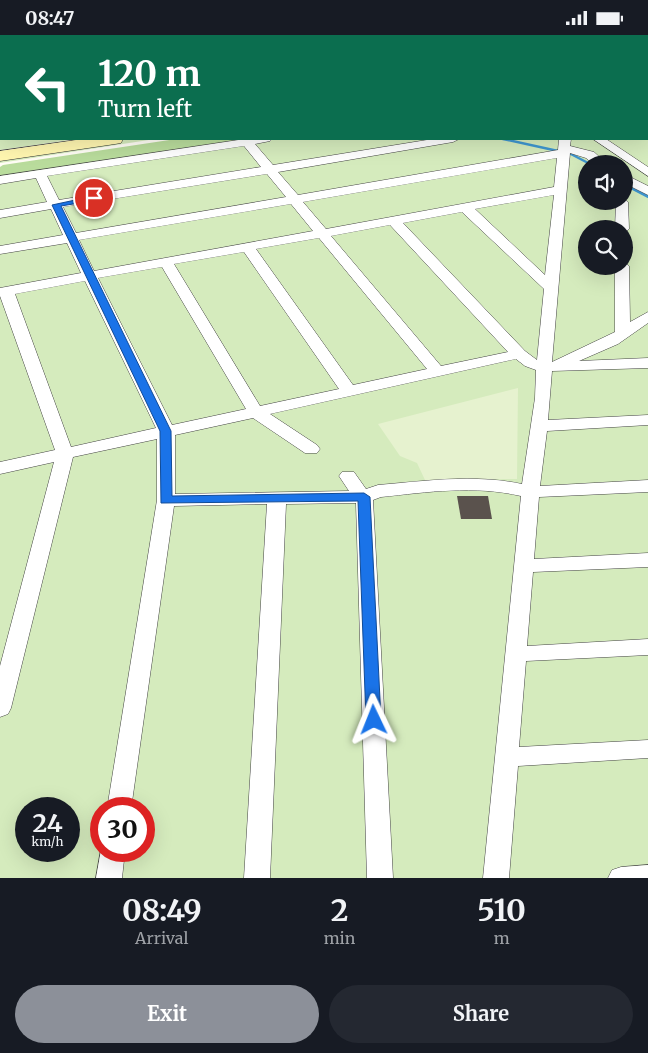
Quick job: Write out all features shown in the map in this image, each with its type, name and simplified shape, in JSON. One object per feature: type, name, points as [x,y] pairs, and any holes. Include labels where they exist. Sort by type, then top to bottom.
[{"type":"street","points":[[0,156],[108,140]]},
{"type":"street","points":[[0,180],[260,140]]},
{"type":"street","points":[[0,214],[446,140]]},
{"type":"street","points":[[600,140],[648,172]]},
{"type":"street","points":[[247,142],[437,372]]},
{"type":"street","points":[[496,878],[500,814],[507,757],[530,492],[544,398],[544,367],[564,147]]},
{"type":"street","points":[[0,250],[294,199],[564,147],[590,155]]},
{"type":"street","points":[[40,174],[166,431],[166,500],[122,797]]},
{"type":"street","points":[[633,183],[648,191]]},
{"type":"street","points":[[0,708],[65,454],[3,291],[560,190]]},
{"type":"street","points":[[465,207],[551,288]]},
{"type":"street","points":[[394,221],[519,354],[531,363],[544,367],[648,363]]},
{"type":"street","points":[[248,248],[349,391]]},
{"type":"street","points":[[166,262],[256,411],[311,449]]},
{"type":"street","points":[[622,275],[623,333]]},
{"type":"street","points":[[544,367],[563,363],[613,341],[648,317]]},
{"type":"street","points":[[0,468],[519,354]]},
{"type":"street","points":[[539,425],[648,420]]},
{"type":"street","points":[[348,477],[364,497],[380,878]]},
{"type":"street","points":[[166,500],[364,497],[378,491],[458,484],[499,485],[530,492],[648,486]]},
{"type":"street","points":[[257,878],[277,498]]},
{"type":"street","points":[[524,566],[648,560]]},
{"type":"street","points":[[516,654],[648,647]]},
{"type":"street","points":[[507,757],[648,749]]},
{"type":"street","points":[[109,878],[111,862]]},
{"type":"street","points":[[621,878],[648,876]]},
{"type":"green space","points":[[0,140],[70,140],[0,150]]},
{"type":"green space","points":[[121,140],[149,140],[0,163],[0,158]]},
{"type":"green space","points":[[169,140],[247,140],[0,178],[0,167],[3,165]]},
{"type":"green space","points":[[247,140],[648,140],[648,878],[0,878],[0,178]]},
{"type":"green space","points":[[518,388],[517,479],[425,480],[417,463],[400,456],[378,424]]},
{"type":"building","points":[[457,496],[488,496],[492,519],[461,519]]},
{"type":"waterway","points":[[508,140],[558,151]]},
{"type":"waterway","points":[[569,153],[578,158]]},
{"type":"waterway","points":[[633,188],[648,196]]},
{"type":"route","points":[[94,198],[56,205],[166,431],[166,500],[364,497],[374,720]]}]
